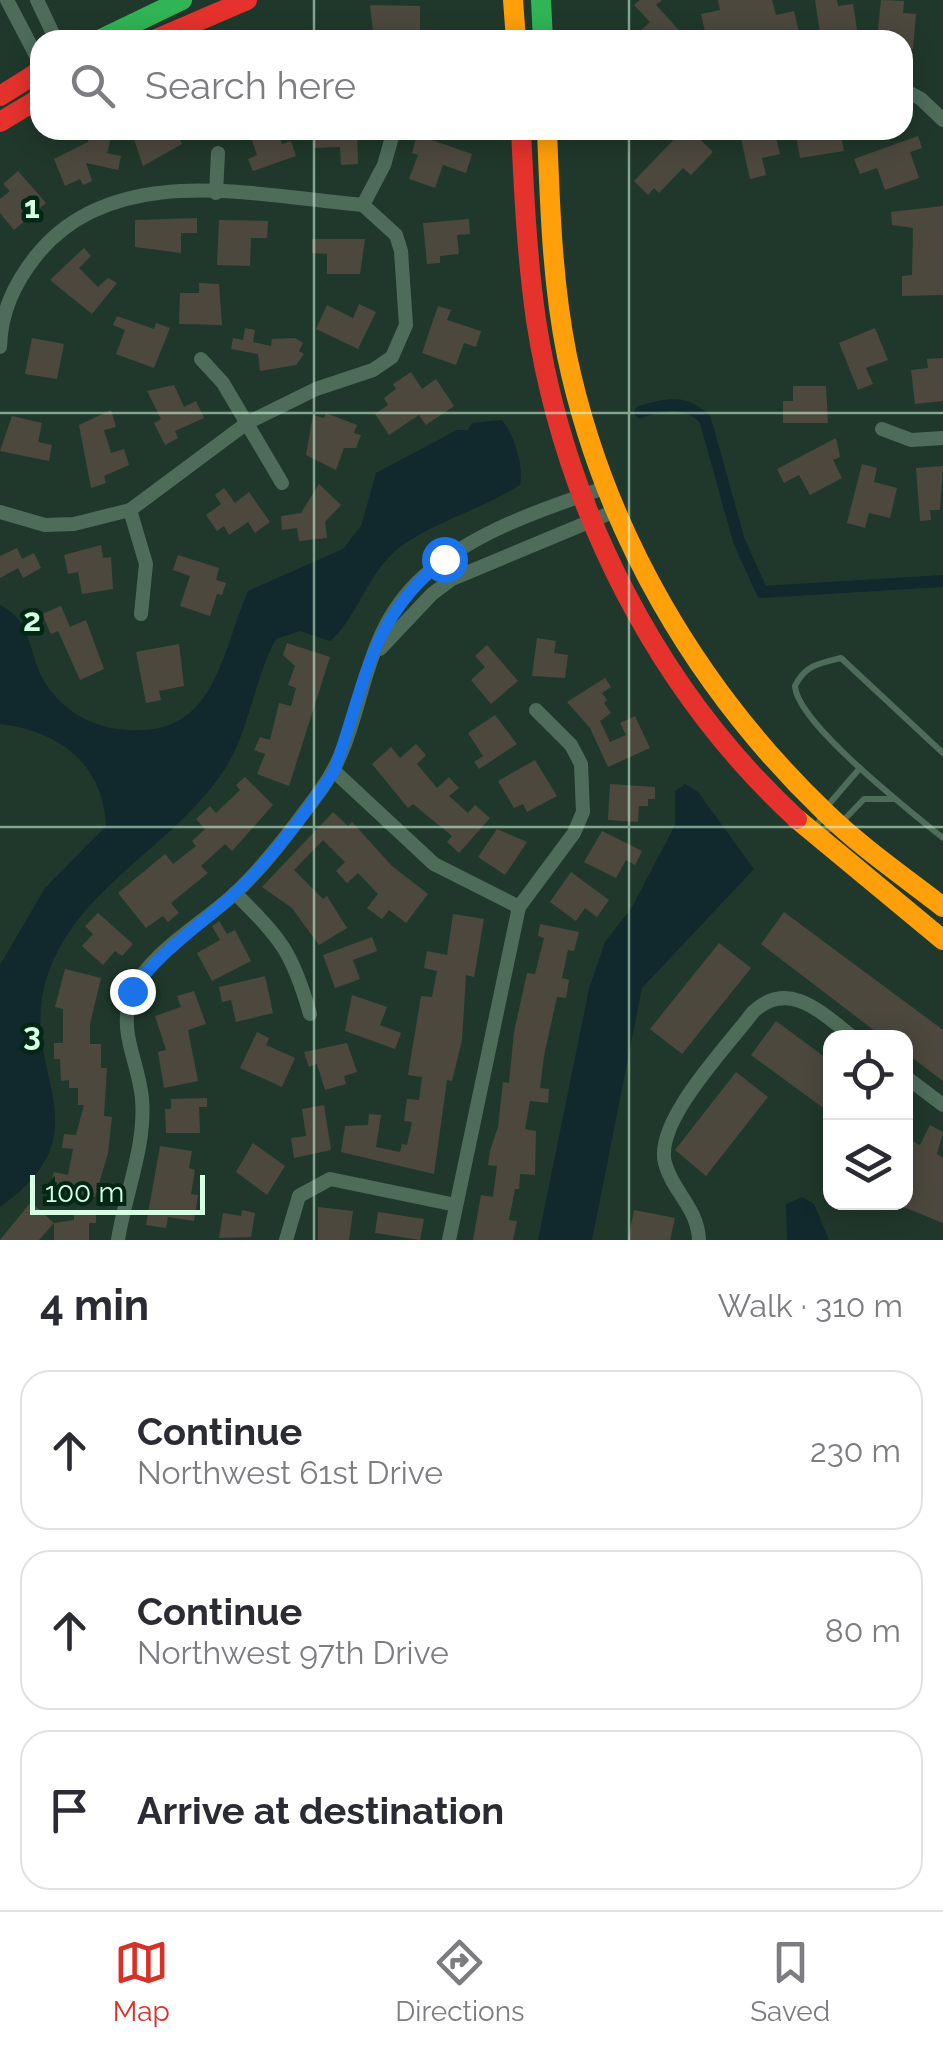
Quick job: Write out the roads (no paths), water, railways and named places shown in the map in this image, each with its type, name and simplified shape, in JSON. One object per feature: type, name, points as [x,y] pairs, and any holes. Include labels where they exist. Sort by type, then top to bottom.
[{"type":"main road","points":[[120,30],[182,0]]},
{"type":"main road","points":[[177,30],[247,0]]},
{"type":"main road","points":[[513,0],[515,30]]},
{"type":"main road","points":[[541,0],[542,30]]},
{"type":"main road","points":[[0,96],[30,77]]},
{"type":"main road","points":[[0,122],[30,104]]},
{"type":"main road","points":[[522,140],[530,274],[541,349],[582,496],[629,598],[692,700],[741,762],[814,836],[943,940]]},
{"type":"main road","points":[[548,140],[556,284],[577,388],[615,511],[688,650],[754,739],[831,818],[943,907]]},
{"type":"street","points":[[6,0],[30,44]]},
{"type":"street","points":[[37,0],[51,30]]},
{"type":"street","points":[[913,94],[943,120]]},
{"type":"street","points":[[364,205],[384,166],[391,140]]},
{"type":"street","points":[[216,193],[218,153]]},
{"type":"street","points":[[0,347],[0,325],[22,274],[67,224],[105,202],[138,195],[216,193],[364,205],[396,235],[401,251],[406,324],[392,357],[372,370],[316,390],[248,423],[130,510],[74,524],[44,525],[0,512]]},
{"type":"street","points":[[201,359],[223,383],[282,483]]},
{"type":"street","points":[[882,429],[911,440],[943,438]]},
{"type":"street","points":[[118,1240],[143,1122],[142,1094],[126,1035],[125,1015],[132,991],[146,970],[236,893],[334,771],[386,619],[408,592],[444,559],[486,535],[606,488]]},
{"type":"street","points":[[130,510],[146,564],[141,614]]},
{"type":"street","points":[[370,661],[400,624],[452,579],[615,511]]},
{"type":"street","points":[[449,1240],[518,907],[574,833],[583,812],[581,764],[572,745],[536,710]]},
{"type":"street","points":[[334,771],[434,864],[518,907]]},
{"type":"street","points":[[236,893],[284,942],[310,1014]]},
{"type":"street","points":[[699,1240],[694,1212],[670,1176],[663,1146],[675,1116],[764,1001],[791,997],[808,1003],[843,1030]]},
{"type":"street","points":[[913,1081],[943,1105]]},
{"type":"street","points":[[286,1240],[299,1196],[330,1179],[456,1205]]},
{"type":"lane","points":[[943,752],[841,658],[814,664],[795,686],[800,706],[860,768],[943,838]]},
{"type":"lane","points":[[814,836],[831,818],[860,768]]},
{"type":"lane","points":[[814,836],[831,818],[864,798],[896,800]]},
{"type":"water","points":[[502,420],[517,451],[520,485],[400,547],[379,569],[347,622],[330,641],[300,631],[276,639],[226,767],[181,821],[79,918],[60,947],[46,980],[40,1014],[55,1126],[49,1152],[32,1179],[0,1207],[0,965],[45,888],[106,826],[97,785],[74,754],[41,734],[0,724],[0,605],[19,621],[41,676],[70,710],[97,724],[118,729],[150,730],[175,723],[194,709],[208,691],[248,591],[343,549],[361,526],[376,473],[457,430],[468,430],[472,423]]},
{"type":"water","points":[[685,784],[698,792],[754,869],[642,988],[592,1240],[538,1240],[589,989],[605,942],[632,907],[675,825],[675,791]]},
{"type":"water","points":[[802,1197],[814,1204],[829,1240],[787,1240],[786,1204]]},
{"type":"waterway","points":[[640,412],[674,405],[690,408],[705,419],[739,541],[762,592],[943,581]]}]
